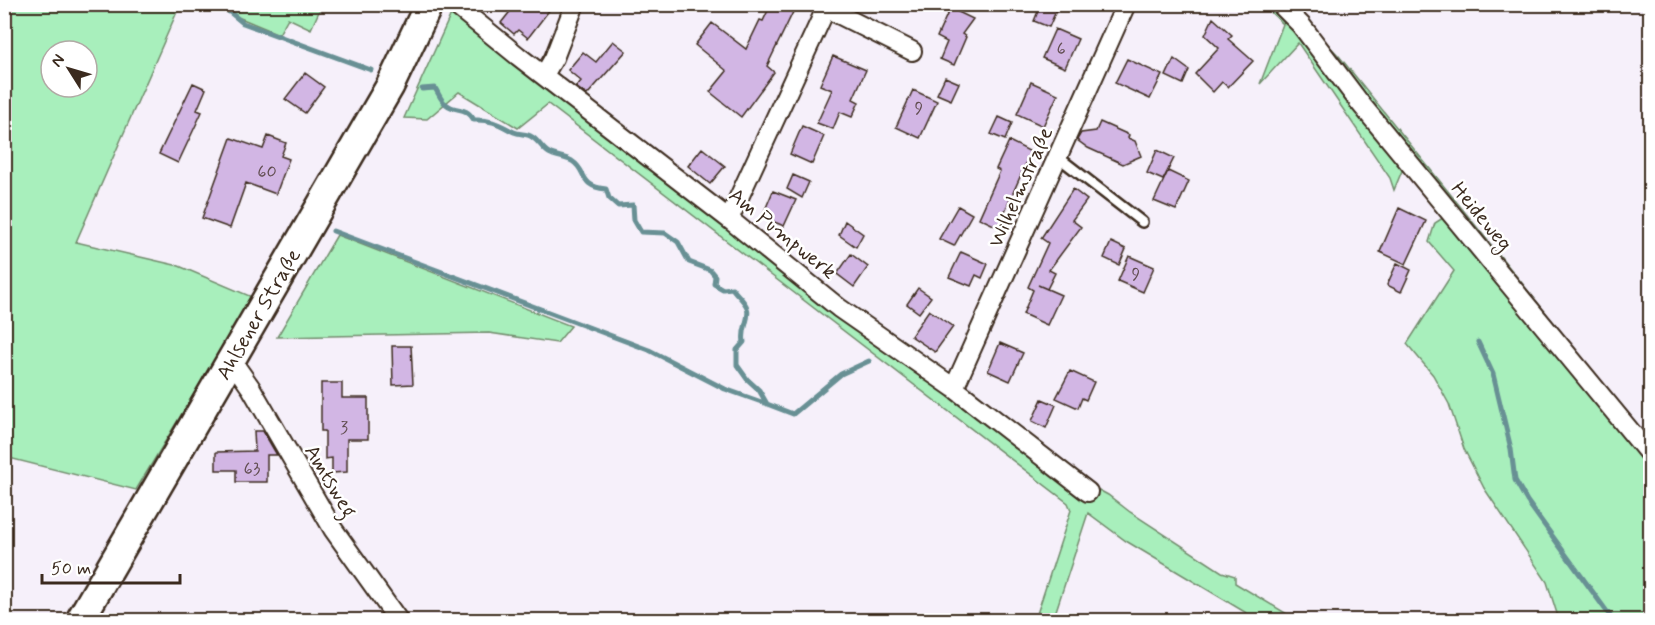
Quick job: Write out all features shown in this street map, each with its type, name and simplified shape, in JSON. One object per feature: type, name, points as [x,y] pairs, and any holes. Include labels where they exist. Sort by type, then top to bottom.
[{"type":"main road","name":"Ahlsener Straße","points":[[80,621],[390,86],[429,4]]},
{"type":"street","name":"Am Pumpwerk","points":[[454,4],[839,308],[954,388],[1088,492]]},
{"type":"street","points":[[544,75],[554,58],[575,4]]},
{"type":"street","name":"Wilhelmstraße","points":[[954,388],[1126,4]]},
{"type":"street","name":"Heideweg","points":[[1280,4],[1301,26],[1360,103],[1650,455]]},
{"type":"street","points":[[729,219],[827,6],[912,51]]},
{"type":"street","name":"Amtsweg","points":[[232,361],[251,388],[333,529],[398,621]]},
{"type":"lane","points":[[1058,158],[1142,222]]},
{"type":"green space","points":[[5,5],[180,5],[76,242],[179,266],[252,297],[136,490],[5,457]]},
{"type":"green space","points":[[217,5],[322,5],[311,29],[288,18],[279,34],[228,13]]},
{"type":"green space","points":[[1263,5],[1291,5],[1339,56],[1650,442],[1650,620],[1559,620],[1547,582],[1484,488],[1464,449],[1449,404],[1433,375],[1407,344],[1454,271],[1429,242],[1435,223],[1446,216],[1404,166],[1394,190],[1390,178],[1298,43],[1260,84],[1283,24]]},
{"type":"green space","points":[[452,12],[1086,483],[1108,495],[1222,572],[1235,576],[1235,583],[1297,620],[1258,620],[1126,541],[1088,513],[1053,620],[1035,620],[1071,510],[1068,503],[548,104],[518,128],[459,92],[427,119],[404,118]]},
{"type":"green space","points":[[337,235],[571,326],[557,343],[489,333],[277,337]]},
{"type":"building","points":[[516,4],[554,4],[528,38],[518,30],[514,34],[501,23]]},
{"type":"building","points":[[771,4],[777,4],[793,12],[767,66],[774,72],[741,117],[710,92],[727,71],[695,45],[712,23],[746,49],[760,20],[763,21]]},
{"type":"building","points":[[1041,4],[1059,4],[1049,27],[1034,21]]},
{"type":"building","points":[[950,8],[973,19],[962,34],[966,37],[954,65],[940,59],[947,42],[937,37]]},
{"type":"building","points":[[1213,18],[1232,35],[1228,39],[1253,61],[1228,87],[1222,82],[1213,92],[1195,74],[1219,48],[1205,35]]},
{"type":"building","points":[[1055,29],[1078,39],[1065,68],[1042,58]]},
{"type":"building","points":[[613,41],[626,51],[587,95],[576,87],[581,81],[568,70],[583,52],[596,62]]},
{"type":"building","points":[[833,56],[866,70],[853,99],[859,102],[852,117],[840,112],[833,129],[817,123],[832,90],[820,85]]},
{"type":"building","points":[[1127,59],[1162,75],[1150,99],[1115,83]]},
{"type":"building","points":[[1174,59],[1189,70],[1183,84],[1166,76]]},
{"type":"building","points":[[305,73],[324,87],[305,113],[285,99]]},
{"type":"building","points":[[945,77],[959,83],[951,100],[937,94]]},
{"type":"building","points":[[1031,82],[1058,94],[1043,126],[1017,114]]},
{"type":"building","points":[[193,83],[206,89],[197,110],[202,112],[178,163],[159,154]]},
{"type":"building","points":[[913,90],[937,101],[920,138],[896,127]]},
{"type":"building","points":[[999,117],[1012,123],[1005,140],[991,134]]},
{"type":"building","points":[[1100,122],[1129,135],[1128,138],[1135,141],[1141,156],[1123,164],[1088,148],[1077,140],[1081,133],[1096,131]]},
{"type":"building","points":[[802,126],[824,136],[812,164],[790,154]]},
{"type":"building","points":[[268,136],[286,143],[281,156],[289,159],[276,194],[246,183],[230,228],[202,218],[231,138],[263,149]]},
{"type":"building","points":[[1009,141],[1031,152],[998,227],[979,218],[1000,171],[996,169]]},
{"type":"building","points":[[702,148],[725,166],[710,184],[688,166]]},
{"type":"building","points":[[1157,150],[1174,158],[1163,180],[1147,173]]},
{"type":"building","points":[[1168,171],[1189,181],[1176,210],[1154,201]]},
{"type":"building","points":[[793,175],[809,182],[802,198],[787,189]]},
{"type":"building","points":[[1073,189],[1087,200],[1072,220],[1081,227],[1049,270],[1055,273],[1047,289],[1061,295],[1047,325],[1023,314],[1033,290],[1028,287],[1048,243],[1041,238]]},
{"type":"building","points":[[773,191],[796,200],[784,226],[762,217]]},
{"type":"building","points":[[958,206],[972,214],[954,246],[939,239]]},
{"type":"building","points":[[1399,208],[1426,221],[1406,264],[1380,252]]},
{"type":"building","points":[[845,221],[863,234],[856,247],[839,235]]},
{"type":"building","points":[[1111,242],[1126,249],[1119,265],[1104,258]]},
{"type":"building","points":[[961,252],[988,264],[982,278],[976,275],[971,286],[949,277]]},
{"type":"building","points":[[851,254],[868,267],[854,287],[837,274]]},
{"type":"building","points":[[1129,256],[1154,267],[1143,292],[1118,281]]},
{"type":"building","points":[[1397,263],[1411,270],[1401,292],[1387,285]]},
{"type":"building","points":[[918,288],[931,297],[919,313],[907,304]]},
{"type":"building","points":[[929,310],[953,327],[935,352],[911,336]]},
{"type":"building","points":[[1000,343],[1023,353],[1010,381],[988,371]]},
{"type":"building","points":[[392,346],[411,346],[413,384],[393,385]]},
{"type":"building","points":[[1070,371],[1094,382],[1086,400],[1082,398],[1078,408],[1056,398]]},
{"type":"building","points":[[321,383],[342,383],[342,398],[368,398],[368,439],[347,439],[347,472],[332,473],[332,458],[325,459],[325,431],[321,431]]},
{"type":"building","points":[[1042,399],[1056,405],[1046,428],[1032,421]]},
{"type":"building","points":[[254,431],[263,431],[277,455],[267,455],[267,482],[236,482],[236,470],[216,470],[216,452],[255,451]]},
{"type":"waterway","points":[[220,4],[243,23],[371,70]]},
{"type":"waterway","points":[[422,89],[435,88],[444,103],[467,112],[474,120],[490,122],[530,136],[549,153],[572,161],[591,185],[606,189],[609,198],[618,206],[633,205],[634,220],[641,232],[665,233],[678,242],[689,262],[710,270],[715,276],[714,284],[723,289],[732,288],[745,303],[748,312],[744,342],[737,350],[737,365],[759,390],[767,404],[793,414],[841,374],[869,361]]},
{"type":"waterway","points":[[333,231],[649,350],[725,389],[767,404]]},
{"type":"waterway","points":[[1478,342],[1493,374],[1511,449],[1515,480],[1527,501],[1613,620]]}]
